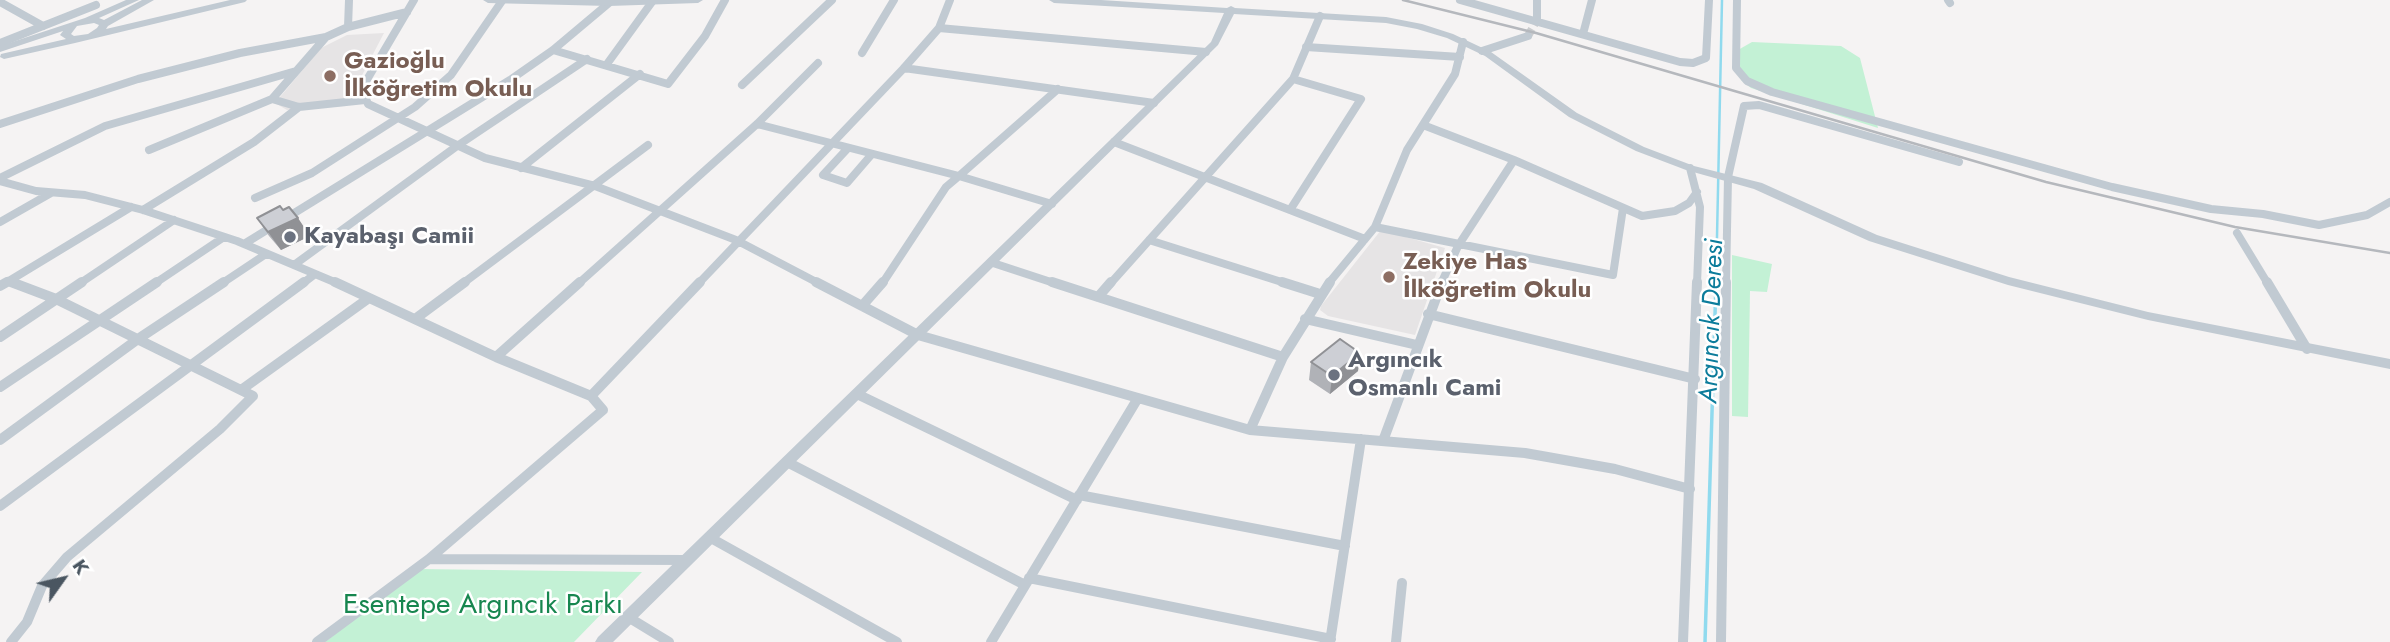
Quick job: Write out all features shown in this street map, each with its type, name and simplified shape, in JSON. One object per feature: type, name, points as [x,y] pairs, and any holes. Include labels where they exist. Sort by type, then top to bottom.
[{"type":"street","points":[[0,49],[83,22],[134,0]]},
{"type":"street","points":[[83,22],[95,20],[104,25],[221,0]]},
{"type":"street","points":[[0,57],[242,0]]},
{"type":"street","points":[[348,27],[349,0]]},
{"type":"street","points":[[414,0],[365,83],[365,100],[368,104],[485,158],[595,186],[738,241],[918,335],[1250,430],[1555,457],[1615,469],[1690,489]]},
{"type":"street","points":[[488,0],[609,3],[698,0]]},
{"type":"street","points":[[553,50],[668,84],[705,36],[724,0]]},
{"type":"street","points":[[742,85],[832,0]]},
{"type":"street","points":[[862,53],[894,0]]},
{"type":"street","points":[[591,396],[904,68],[939,28],[950,0]]},
{"type":"street","points":[[1054,0],[1397,21],[1430,29],[1482,51],[1517,72],[1549,99],[1586,122],[1640,149],[1690,168],[1758,186],[1873,238],[1951,265],[2148,316],[2390,364]]},
{"type":"street","points":[[1460,0],[1680,62],[1698,63],[1706,58],[1709,0]]},
{"type":"street","points":[[1537,0],[1537,20]]},
{"type":"street","points":[[1583,34],[1592,0]]},
{"type":"street","points":[[1737,0],[1736,68],[1747,81],[1765,90],[2112,187],[2211,209],[2263,214],[2319,225],[2367,215],[2390,202]]},
{"type":"street","points":[[148,1],[146,10],[154,15]]},
{"type":"street","points":[[91,36],[104,25],[148,1]]},
{"type":"street","points":[[255,198],[312,173],[399,119],[451,75],[502,1]]},
{"type":"street","points":[[0,2],[43,26]]},
{"type":"street","points":[[607,64],[652,2]]},
{"type":"street","points":[[244,244],[510,80],[553,50],[609,3]]},
{"type":"street","points":[[0,43],[96,5]]},
{"type":"street","points":[[603,642],[1206,52],[1221,34],[1231,9]]},
{"type":"street","points":[[0,124],[138,79],[240,53],[326,37],[348,27],[407,12]]},
{"type":"street","points":[[1098,297],[1293,79],[1320,16]]},
{"type":"street","points":[[72,26],[65,32],[66,37],[79,39]]},
{"type":"street","points":[[939,28],[1206,52]]},
{"type":"street","points":[[1482,51],[1528,36]]},
{"type":"street","points":[[149,150],[272,99],[326,37]]},
{"type":"street","points":[[1250,430],[1283,357],[1320,294],[1375,227],[1407,150],[1455,74],[1463,42]]},
{"type":"street","points":[[1306,47],[1460,57]]},
{"type":"street","points":[[294,265],[457,146],[587,59]]},
{"type":"street","points":[[496,357],[662,211],[757,124],[818,63]]},
{"type":"street","points":[[904,68],[1154,103]]},
{"type":"street","points":[[0,179],[105,125],[296,71]]},
{"type":"street","points":[[522,167],[640,74]]},
{"type":"street","points":[[1290,210],[1361,99],[1293,79]]},
{"type":"street","points":[[862,306],[877,291],[946,187],[1058,89]]},
{"type":"street","points":[[272,99],[299,107],[365,100]]},
{"type":"street","points":[[1720,642],[1726,177],[1744,106],[1750,105],[1959,162]]},
{"type":"street","points":[[143,210],[254,142],[299,107]]},
{"type":"street","points":[[757,124],[959,176],[1052,204]]},
{"type":"street","points":[[1423,125],[1514,160],[1642,216],[1659,215],[1683,207],[1697,192]]},
{"type":"street","points":[[1114,142],[1365,239]]},
{"type":"street","points":[[415,319],[648,145]]},
{"type":"street","points":[[848,148],[823,175],[847,183],[873,154]]},
{"type":"street","points":[[1384,441],[1428,314],[1458,246],[1514,160]]},
{"type":"street","points":[[1683,642],[1700,207],[1690,168]]},
{"type":"street","points":[[0,179],[52,193],[85,195],[143,210],[244,244],[496,357],[591,396],[603,410],[429,559],[317,642]]},
{"type":"street","points":[[0,222],[52,193]]},
{"type":"street","points":[[4,284],[131,207]]},
{"type":"street","points":[[1375,227],[1458,246],[1613,275],[1623,208]]},
{"type":"street","points":[[0,337],[174,220]]},
{"type":"street","points":[[2237,233],[2307,349]]},
{"type":"street","points":[[0,387],[224,237]]},
{"type":"street","points":[[1149,240],[1320,294]]},
{"type":"street","points":[[0,440],[138,340],[267,254]]},
{"type":"street","points":[[993,263],[1283,357]]},
{"type":"street","points":[[0,506],[315,274]]},
{"type":"street","points":[[4,284],[56,299],[253,396],[220,429],[80,545],[55,569],[38,594],[27,622],[11,642]]},
{"type":"street","points":[[241,390],[369,298]]},
{"type":"street","points":[[1428,314],[1695,379]]},
{"type":"street","points":[[1305,319],[1417,345]]},
{"type":"street","points":[[857,394],[1078,498],[1345,546]]},
{"type":"street","points":[[991,642],[1138,398]]},
{"type":"street","points":[[787,462],[1027,582],[1330,640],[1361,439]]},
{"type":"street","points":[[709,537],[897,642]]},
{"type":"street","points":[[429,559],[686,560]]},
{"type":"street","points":[[1396,642],[1402,583]]},
{"type":"street","points":[[628,617],[669,642]]},
{"type":"shaded area","name":"Gazioğlu İlköğretim Okulu","points":[[384,33],[346,106],[287,110],[275,103],[321,48],[347,35]]},
{"type":"shaded area","name":"Zekiye Has İlköğretim Okulu","points":[[1381,230],[1445,248],[1415,335],[1328,316],[1320,310]]},
{"type":"green space","points":[[1752,42],[1841,46],[1860,58],[1878,128],[1751,88],[1741,80],[1738,50]]},
{"type":"green space","points":[[1732,255],[1772,264],[1767,292],[1750,291],[1748,417],[1732,416]]},
{"type":"green space","name":"Esentepe Argıncık Parkı","points":[[419,569],[642,572],[574,642],[325,642]]},
{"type":"building","points":[[280,206],[283,210],[289,207],[298,218],[268,232],[257,218]]},
{"type":"building","points":[[1340,339],[1360,353],[1332,376],[1311,362]]},
{"type":"waterway","name":"Argıncık Deresi","points":[[1716,284],[1722,0]]},
{"type":"waterway","name":"Argıncık Deresi","points":[[1705,642],[1716,282]]},
{"type":"tunnel","points":[[1528,36],[1537,20]]},
{"type":"railway","points":[[1403,0],[1536,33],[2046,182],[2235,227],[2390,253]]},
{"type":"place","name":"Gazioğlu İlköğretim Okulu","points":[[330,76]]},
{"type":"place","name":"Kayabaşı Camii","points":[[290,237]]},
{"type":"place","name":"Zekiye Has İlköğretim Okulu","points":[[1389,277]]},
{"type":"place","name":"Argıncık Osmanlı Cami","points":[[1334,375]]}]
